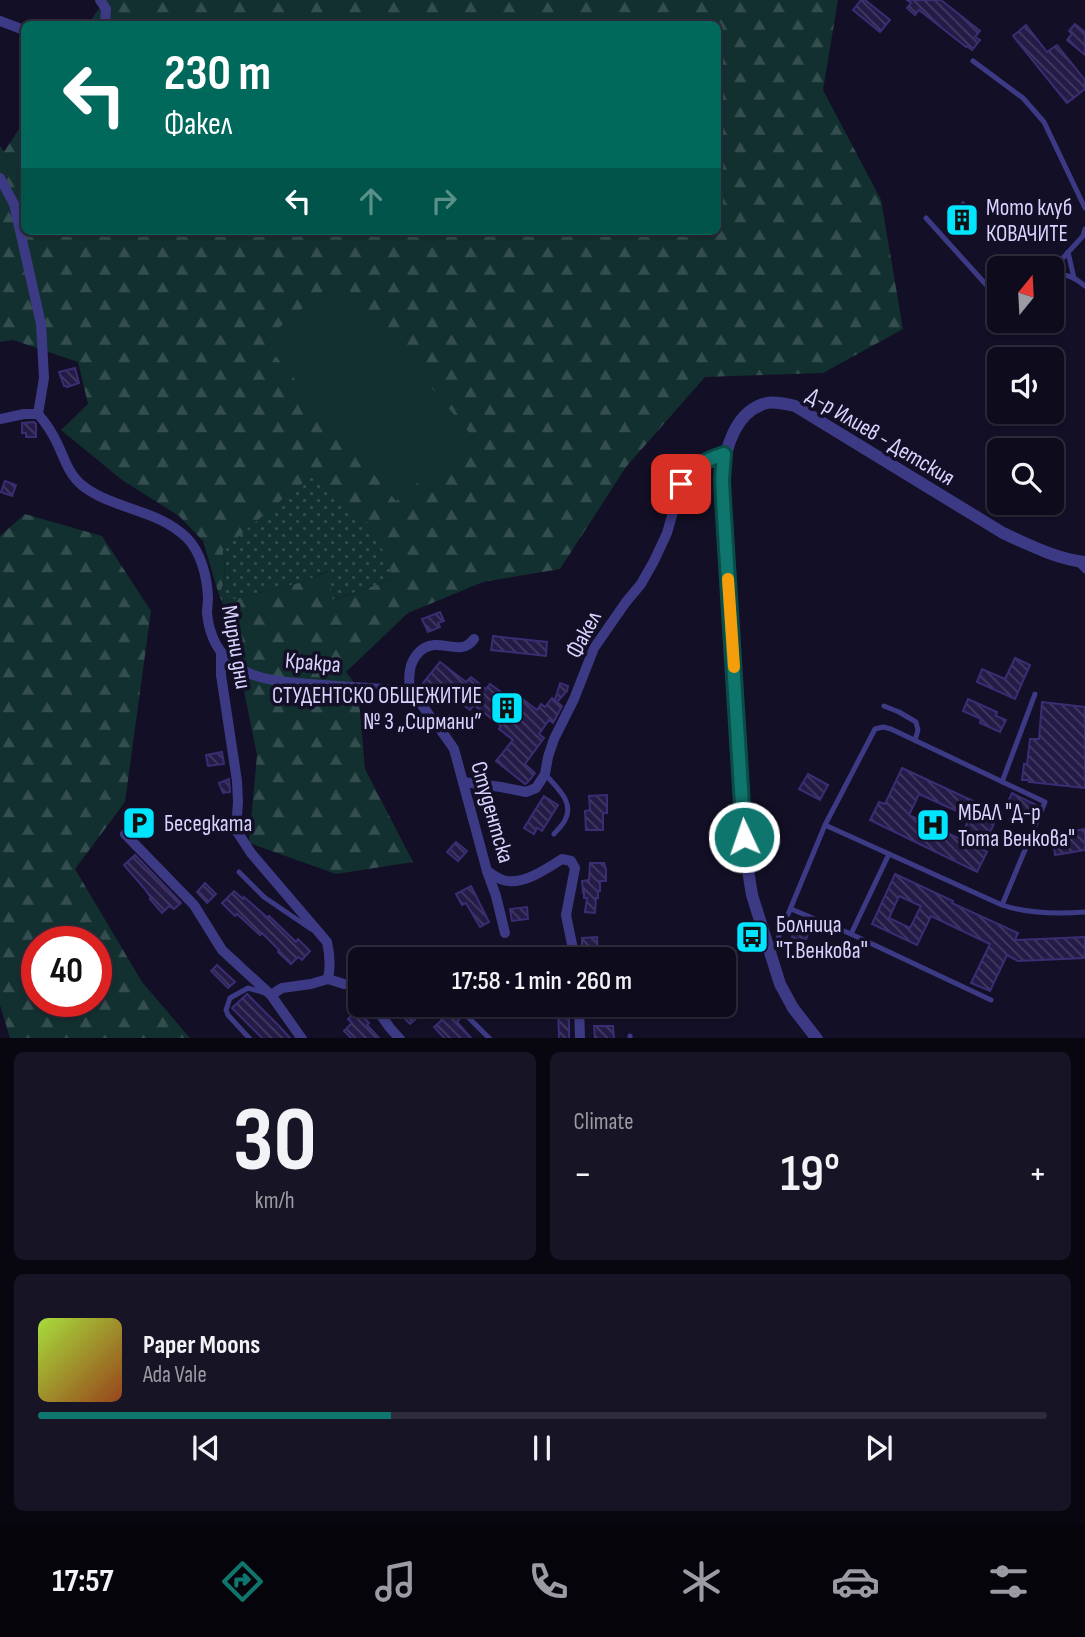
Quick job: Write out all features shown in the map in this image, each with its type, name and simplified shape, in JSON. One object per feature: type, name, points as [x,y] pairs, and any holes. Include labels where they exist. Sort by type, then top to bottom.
[{"type":"street","points":[[100,0],[106,9],[105,21]]},
{"type":"street","points":[[0,21],[21,29]]},
{"type":"street","points":[[0,178],[14,204],[41,324],[44,378],[38,414],[0,419]]},
{"type":"street","name":"Д-р Илиев - Детския","points":[[817,1038],[785,994],[751,895],[722,479],[724,454],[734,431],[741,419],[766,403],[795,406],[1003,533],[1040,550],[1080,562]]},
{"type":"street","name":"Мирни дни","points":[[38,414],[57,442],[74,478],[83,486],[109,500],[163,520],[188,539],[197,552],[206,581],[210,631],[220,652],[237,781],[236,831],[251,853],[327,942],[331,957],[328,979]]},
{"type":"street","name":"Факел","points":[[545,774],[551,748],[594,648],[641,584],[654,561],[667,533],[681,484],[698,466],[724,454]]},
{"type":"street","points":[[410,690],[411,662],[419,652],[433,645],[458,648],[470,645],[474,639]]},
{"type":"street","name":"Кракра","points":[[220,652],[236,667],[261,677],[303,683],[410,690]]},
{"type":"street","name":"Студентска","points":[[410,690],[454,749],[505,933]]},
{"type":"street","points":[[463,782],[526,792],[536,788],[545,774]]},
{"type":"street","points":[[125,834],[194,905],[222,950],[271,995],[302,1038]]},
{"type":"street","points":[[487,871],[508,881],[533,877],[562,859],[571,860],[575,869],[566,915],[573,947]]},
{"type":"street","points":[[271,995],[282,988],[328,979],[348,984]]},
{"type":"street","points":[[382,1017],[400,1038]]},
{"type":"street","points":[[579,1017],[580,1038]]},
{"type":"lane","points":[[973,61],[1023,98],[1044,122],[1085,208]]},
{"type":"lane","points":[[926,218],[987,286]]},
{"type":"lane","points":[[1064,256],[1083,236],[1085,229]]},
{"type":"lane","points":[[1068,252],[1074,278]]},
{"type":"lane","points":[[1064,274],[1085,286]]},
{"type":"lane","points":[[1080,562],[1085,572]]},
{"type":"lane","points":[[1002,782],[1035,694]]},
{"type":"lane","points":[[884,706],[916,722],[918,730],[915,740]]},
{"type":"lane","points":[[771,955],[825,825],[875,729],[883,727],[1045,802],[1002,905]]},
{"type":"lane","points":[[545,774],[566,800],[569,808],[565,820],[554,834]]},
{"type":"lane","points":[[825,825],[1018,911],[1059,914],[1085,912]]},
{"type":"lane","points":[[851,934],[889,854]]},
{"type":"lane","points":[[239,872],[264,897],[323,937]]},
{"type":"lane","points":[[791,909],[991,1000]]},
{"type":"lane","points":[[250,1038],[228,1015],[226,1010],[230,998],[247,988],[271,995]]},
{"type":"lane","points":[[468,1017],[490,1038]]},
{"type":"green space","points":[[105,0],[838,0],[823,90],[881,200],[903,329],[823,373],[705,377],[626,467],[560,569],[483,582],[408,613],[346,672],[358,688],[365,769],[413,862],[336,874],[249,843],[257,755],[233,637],[222,602],[302,582],[329,571],[334,600],[392,579],[223,550],[225,567],[219,595],[203,541],[179,516],[122,480],[61,430],[88,404],[78,362],[13,340],[0,342],[0,146],[4,152],[21,126],[21,235],[721,235],[721,21],[90,21]]},
{"type":"green space","points":[[339,278],[473,437],[396,501],[263,341]]},
{"type":"green space","points":[[313,476],[369,524],[389,563],[392,579],[333,600],[328,571],[302,582],[222,602],[219,595],[225,567],[223,550]]},
{"type":"green space","points":[[25,514],[102,536],[151,611],[125,802],[75,869],[109,926],[21,926],[21,1017],[112,1017],[112,931],[142,982],[190,1038],[10,1038],[0,1005],[0,536]]},
{"type":"building","points":[[861,0],[865,0],[890,20],[880,32],[853,10]]},
{"type":"building","points":[[907,0],[941,0],[980,31],[975,37],[980,40],[972,50],[966,47],[919,10],[915,15],[907,8],[911,3]]},
{"type":"building","points":[[1075,24],[1085,32],[1085,55],[1067,40],[1072,34],[1069,31]]},
{"type":"building","points":[[1026,25],[1047,52],[1057,45],[1085,80],[1085,89],[1067,103],[1013,36]]},
{"type":"building","name":"Мото клуб КОВАЧИТЕ","points":[[963,202],[974,214],[962,226],[951,214]]},
{"type":"building","points":[[75,368],[79,383],[64,386],[59,372]]},
{"type":"building","points":[[34,422],[36,437],[26,437],[26,433],[22,433],[22,423]]},
{"type":"building","points":[[5,481],[16,485],[12,496],[1,492]]},
{"type":"building","points":[[440,612],[444,621],[438,623],[440,627],[428,632],[422,619]]},
{"type":"building","points":[[493,636],[547,642],[546,656],[491,650]]},
{"type":"building","points":[[1015,658],[1030,665],[1015,699],[977,682],[982,669],[1005,679]]},
{"type":"building","points":[[440,662],[466,682],[471,677],[486,689],[490,684],[517,704],[521,698],[537,710],[541,704],[545,707],[552,698],[555,700],[560,683],[568,686],[557,702],[562,706],[553,723],[549,720],[539,734],[544,738],[525,764],[535,773],[527,783],[496,761],[513,740],[499,729],[501,726],[474,705],[470,710],[447,694],[443,698],[423,683]]},
{"type":"building","points":[[968,699],[997,712],[996,716],[1006,720],[1000,732],[963,711]]},
{"type":"building","points":[[1042,702],[1085,707],[1085,788],[1022,780],[1030,739],[1039,739]]},
{"type":"building","points":[[222,752],[224,764],[208,766],[206,755]]},
{"type":"building","points":[[902,768],[999,813],[982,849],[987,852],[977,872],[870,820],[879,802],[885,804]],"holes":[[[919,794],[970,817],[960,839],[909,815]]]},
{"type":"building","points":[[808,774],[828,785],[820,800],[799,789]]},
{"type":"building","points":[[229,779],[230,792],[223,793],[219,783]]},
{"type":"building","points":[[1012,793],[1036,805],[1031,817],[1006,806]]},
{"type":"building","points":[[607,795],[603,830],[586,830],[585,811],[590,810],[589,796]]},
{"type":"building","points":[[544,796],[558,805],[542,831],[537,828],[534,834],[524,828]]},
{"type":"building","points":[[1085,829],[1085,850],[1055,855],[1052,834]]},
{"type":"building","points":[[456,842],[467,851],[458,861],[447,852]]},
{"type":"building","points":[[135,855],[181,903],[174,909],[169,906],[162,913],[124,865]]},
{"type":"building","points":[[590,863],[604,863],[606,869],[606,881],[600,881],[595,913],[585,912],[587,898],[584,898],[583,892],[582,881],[589,880]]},
{"type":"building","points":[[895,874],[1018,933],[1015,940],[1085,937],[1085,958],[1018,961],[1007,955],[990,991],[971,983],[990,944],[931,916],[917,945],[872,924]],"holes":[[[899,896],[921,906],[910,928],[889,918]]]},
{"type":"building","points":[[205,883],[216,894],[207,903],[197,892]]},
{"type":"building","points":[[471,886],[489,922],[480,927],[466,903],[462,905],[456,894]]},
{"type":"building","points":[[234,891],[310,951],[302,960],[298,957],[291,964],[262,933],[260,935],[222,903]]},
{"type":"building","points":[[527,907],[528,919],[512,921],[510,909]]},
{"type":"building","points":[[797,924],[810,929],[806,939],[803,938],[802,941],[792,937]]},
{"type":"building","points":[[597,937],[598,947],[582,947],[582,938]]},
{"type":"building","points":[[217,965],[235,982],[228,988],[211,971]]},
{"type":"building","points":[[247,994],[290,1038],[262,1038],[232,1008]]},
{"type":"building","points":[[350,1017],[363,1017],[379,1038],[351,1038],[344,1031],[352,1023],[348,1019]]},
{"type":"building","points":[[403,1017],[418,1017],[410,1024]]},
{"type":"building","points":[[439,1017],[456,1017],[459,1020],[457,1022],[471,1038],[444,1038],[434,1027],[442,1020]]},
{"type":"building","points":[[558,1017],[569,1017],[569,1038],[559,1038]]},
{"type":"building","points":[[594,1026],[613,1026],[614,1038],[595,1038]]},
{"type":"slow traffic","points":[[728,579],[734,667]]},
{"type":"place","name":"Мото клуб КОВАЧИТЕ","points":[[962,220]]},
{"type":"place","name":"СТУДЕНТСКО ОБЩЕЖИТИЕ № 3 „Сирмани”","points":[[507,708]]},
{"type":"place","name":"Беседката","points":[[139,823]]},
{"type":"place","name":"МБАЛ \"Д-р Тота Венкова\"","points":[[933,825]]},
{"type":"place","name":"Болница ''Т.Венкова''","points":[[752,937]]},
{"type":"route","points":[[681,484],[698,466],[724,454],[723,500],[744,837]]}]
